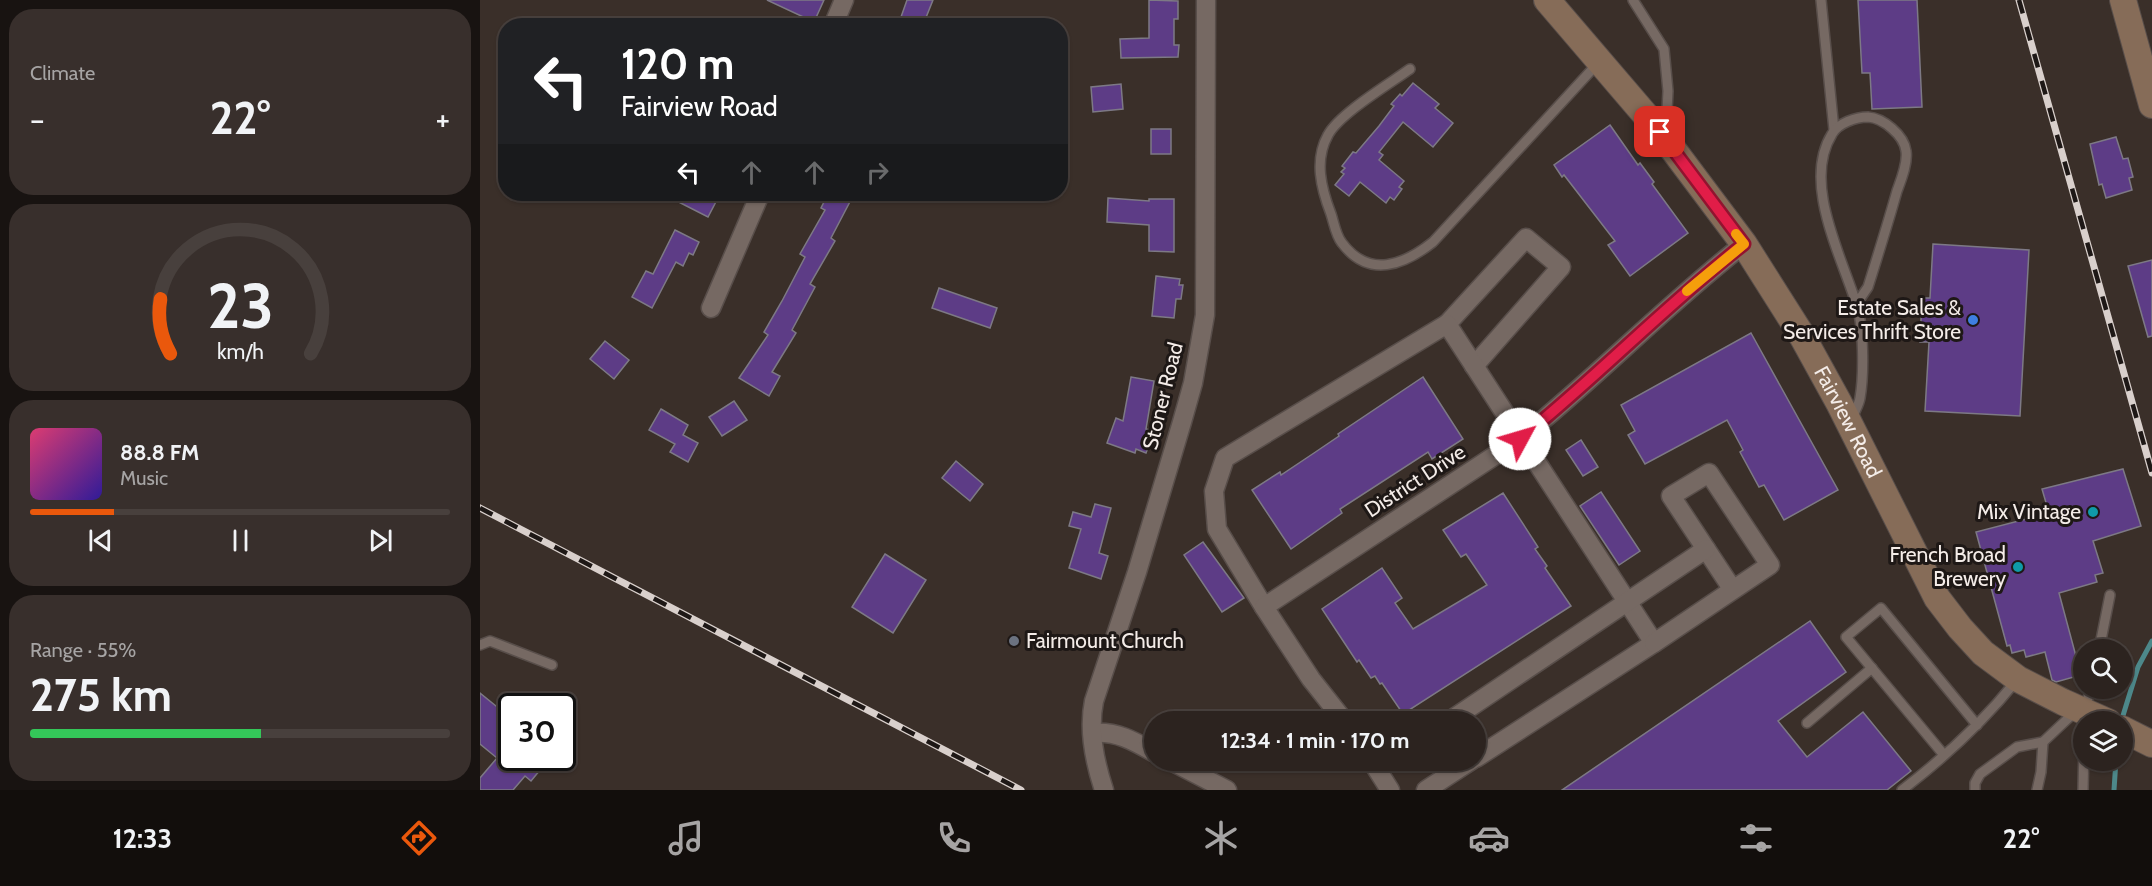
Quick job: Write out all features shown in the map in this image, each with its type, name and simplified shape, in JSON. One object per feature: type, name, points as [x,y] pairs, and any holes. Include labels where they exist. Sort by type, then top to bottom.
[{"type":"main road","name":"Fairview Road","points":[[1547,0],[1656,128],[1744,244],[1801,334],[1937,598],[1960,628],[1983,652],[2018,679],[2087,711]]},
{"type":"main road","points":[[2123,0],[2152,105]]},
{"type":"street","points":[[836,18],[844,0]]},
{"type":"street","name":"Stoner Road","points":[[1104,790],[1095,754],[1091,714],[1182,422],[1193,383],[1205,315],[1206,0]]},
{"type":"street","points":[[711,308],[757,201]]},
{"type":"street","points":[[1336,711],[1311,679],[1216,529],[1214,491],[1225,458],[1448,324],[1526,237],[1561,267],[1474,366]]},
{"type":"street","name":"District Drive","points":[[1264,607],[1520,439],[1559,407],[1714,267],[1744,244]]},
{"type":"street","points":[[1448,324],[1520,439],[1654,642]]},
{"type":"street","points":[[1486,751],[1654,642],[1733,590],[1770,565],[1709,473],[1671,496],[1733,590]]},
{"type":"street","points":[[1465,711],[1706,549]]},
{"type":"street","points":[[1093,733],[1117,734],[1144,748]]},
{"type":"street","points":[[1190,771],[1227,790]]},
{"type":"street","points":[[1382,771],[1390,790]]},
{"type":"street","points":[[1426,790],[1455,771]]},
{"type":"lane","points":[[1633,0],[1664,49],[1668,91],[1667,111],[1656,128]]},
{"type":"lane","points":[[1821,0],[1834,130]]},
{"type":"lane","points":[[1410,69],[1338,121],[1328,135],[1321,154],[1320,173],[1326,202],[1341,242],[1357,259],[1375,265],[1395,264],[1416,256],[1433,242],[1599,61]]},
{"type":"lane","points":[[1849,424],[1860,399],[1863,350],[1857,303],[1830,234],[1821,183],[1824,147],[1834,130],[1855,118],[1870,117],[1884,122],[1899,136],[1906,151],[1903,172],[1868,287],[1857,303]]},
{"type":"lane","points":[[2101,639],[2110,595]]},
{"type":"lane","points":[[1944,755],[1846,637],[1881,608],[1977,724]]},
{"type":"lane","points":[[480,645],[490,641],[552,665]]},
{"type":"lane","points":[[1807,723],[1872,668]]},
{"type":"lane","points":[[1902,790],[1944,755],[1994,708],[2018,679]]},
{"type":"lane","points":[[1975,790],[1975,783],[1980,774],[2017,747],[2043,742],[2073,731]]},
{"type":"lane","points":[[2037,790],[2043,742]]},
{"type":"lane","points":[[2083,771],[2083,790]]},
{"type":"building","points":[[767,0],[824,0],[816,18],[805,18]]},
{"type":"building","points":[[907,0],[933,0],[926,18],[901,17]]},
{"type":"building","points":[[1149,0],[1178,1],[1178,19],[1174,19],[1174,45],[1179,45],[1178,57],[1121,58],[1120,39],[1149,38]]},
{"type":"building","points":[[1858,0],[1917,0],[1922,107],[1872,109],[1870,73],[1862,73]]},
{"type":"building","points":[[1413,83],[1439,104],[1435,108],[1453,123],[1433,147],[1403,122],[1379,152],[1383,155],[1379,160],[1404,181],[1399,187],[1402,189],[1394,200],[1390,197],[1386,203],[1360,182],[1349,196],[1335,185],[1344,174],[1341,172],[1345,168],[1342,166],[1379,126],[1394,106],[1391,104],[1400,94],[1402,96]]},
{"type":"building","points":[[1121,84],[1123,109],[1093,112],[1091,87]]},
{"type":"building","points":[[1610,125],[1638,165],[1640,163],[1654,182],[1652,184],[1688,233],[1630,276],[1608,245],[1615,241],[1554,165]]},
{"type":"building","points":[[1151,129],[1171,129],[1171,154],[1151,154]]},
{"type":"building","points":[[2116,137],[2123,159],[2128,158],[2133,177],[2129,178],[2132,190],[2106,198],[2102,184],[2099,185],[2090,144]]},
{"type":"building","points":[[1108,198],[1149,201],[1149,199],[1174,199],[1174,252],[1149,251],[1149,225],[1107,222]]},
{"type":"building","points":[[677,201],[716,201],[708,217]]},
{"type":"building","points":[[824,201],[850,201],[831,238],[835,241],[810,284],[815,287],[792,330],[796,333],[772,372],[780,376],[769,396],[739,378],[768,335],[764,332],[805,257],[800,254],[825,210],[821,208]]},
{"type":"building","points":[[675,230],[699,242],[693,255],[689,253],[683,266],[676,262],[652,308],[632,297],[646,271],[653,274]]},
{"type":"building","name":"Estate Sales & Services Thrift Store","points":[[1933,244],[2029,250],[2020,416],[1925,411],[1929,342],[1920,342],[1922,298],[1930,298]]},
{"type":"building","points":[[2152,260],[2152,336],[2148,337],[2128,266]]},
{"type":"building","points":[[1156,276],[1180,279],[1179,285],[1183,285],[1181,299],[1176,299],[1174,318],[1152,316]]},
{"type":"building","points":[[939,288],[997,308],[990,328],[932,308]]},
{"type":"building","points":[[1751,333],[1838,490],[1784,520],[1764,485],[1759,487],[1740,452],[1743,450],[1727,420],[1645,464],[1628,435],[1635,431],[1621,405]]},
{"type":"building","points":[[605,341],[629,360],[614,379],[590,359]]},
{"type":"building","points":[[1131,377],[1154,381],[1146,429],[1154,431],[1146,453],[1136,449],[1135,453],[1107,443],[1116,418],[1123,421]]},
{"type":"building","points":[[1423,377],[1463,439],[1432,459],[1428,452],[1340,509],[1342,513],[1291,549],[1252,490],[1280,472],[1281,475]]},
{"type":"building","points":[[734,401],[747,420],[722,436],[709,417]]},
{"type":"building","points":[[661,409],[688,425],[683,435],[698,443],[688,462],[670,452],[675,444],[649,430]]},
{"type":"building","points":[[1581,440],[1598,467],[1583,476],[1566,450]]},
{"type":"building","points":[[956,461],[983,484],[970,501],[942,478]]},
{"type":"building","points":[[2123,469],[2141,526],[2093,541],[2103,573],[2095,575],[2097,582],[2059,593],[2073,645],[2073,677],[2056,682],[2052,680],[2045,652],[2026,657],[2024,650],[2012,653],[2010,645],[2007,646],[1976,532],[2049,513],[2042,489]]},
{"type":"building","points":[[1601,492],[1640,551],[1619,565],[1580,506]]},
{"type":"building","points":[[1503,493],[1538,547],[1535,549],[1547,566],[1545,568],[1571,606],[1408,711],[1401,711],[1382,683],[1380,684],[1375,676],[1371,678],[1359,660],[1357,662],[1322,609],[1382,568],[1402,598],[1395,603],[1413,629],[1487,585],[1466,554],[1461,557],[1443,530]]},
{"type":"building","points":[[1095,504],[1111,508],[1099,553],[1108,556],[1101,579],[1069,568],[1081,529],[1069,526],[1073,512],[1091,517]]},
{"type":"building","points":[[1203,542],[1244,598],[1222,612],[1184,555]]},
{"type":"building","points":[[885,554],[926,580],[893,633],[852,607]]},
{"type":"building","points":[[1810,621],[1846,672],[1778,721],[1807,757],[1863,712],[1911,771],[1887,790],[1562,790]]},
{"type":"building","points":[[480,693],[498,708],[498,771],[539,771],[531,781],[525,776],[513,790],[480,790],[480,778],[497,758],[480,744]]},
{"type":"waterway","points":[[2124,711],[2138,667],[2152,641]]},
{"type":"waterway","points":[[2114,790],[2115,771]]},
{"type":"railway","points":[[2019,0],[2152,473]]},
{"type":"railway","points":[[480,508],[1021,790]]},
{"type":"slow traffic","points":[[1687,291],[1744,244],[1736,234]]},
{"type":"place","name":"Estate Sales & Services Thrift Store","points":[[1973,320]]},
{"type":"place","name":"Mix Vintage","points":[[2093,512]]},
{"type":"place","name":"French Broad Brewery","points":[[2018,567]]},
{"type":"place","name":"Fairmount Church","points":[[1014,641]]},
{"type":"route","points":[[1520,439],[1559,407],[1714,267],[1744,244],[1660,132]]}]
